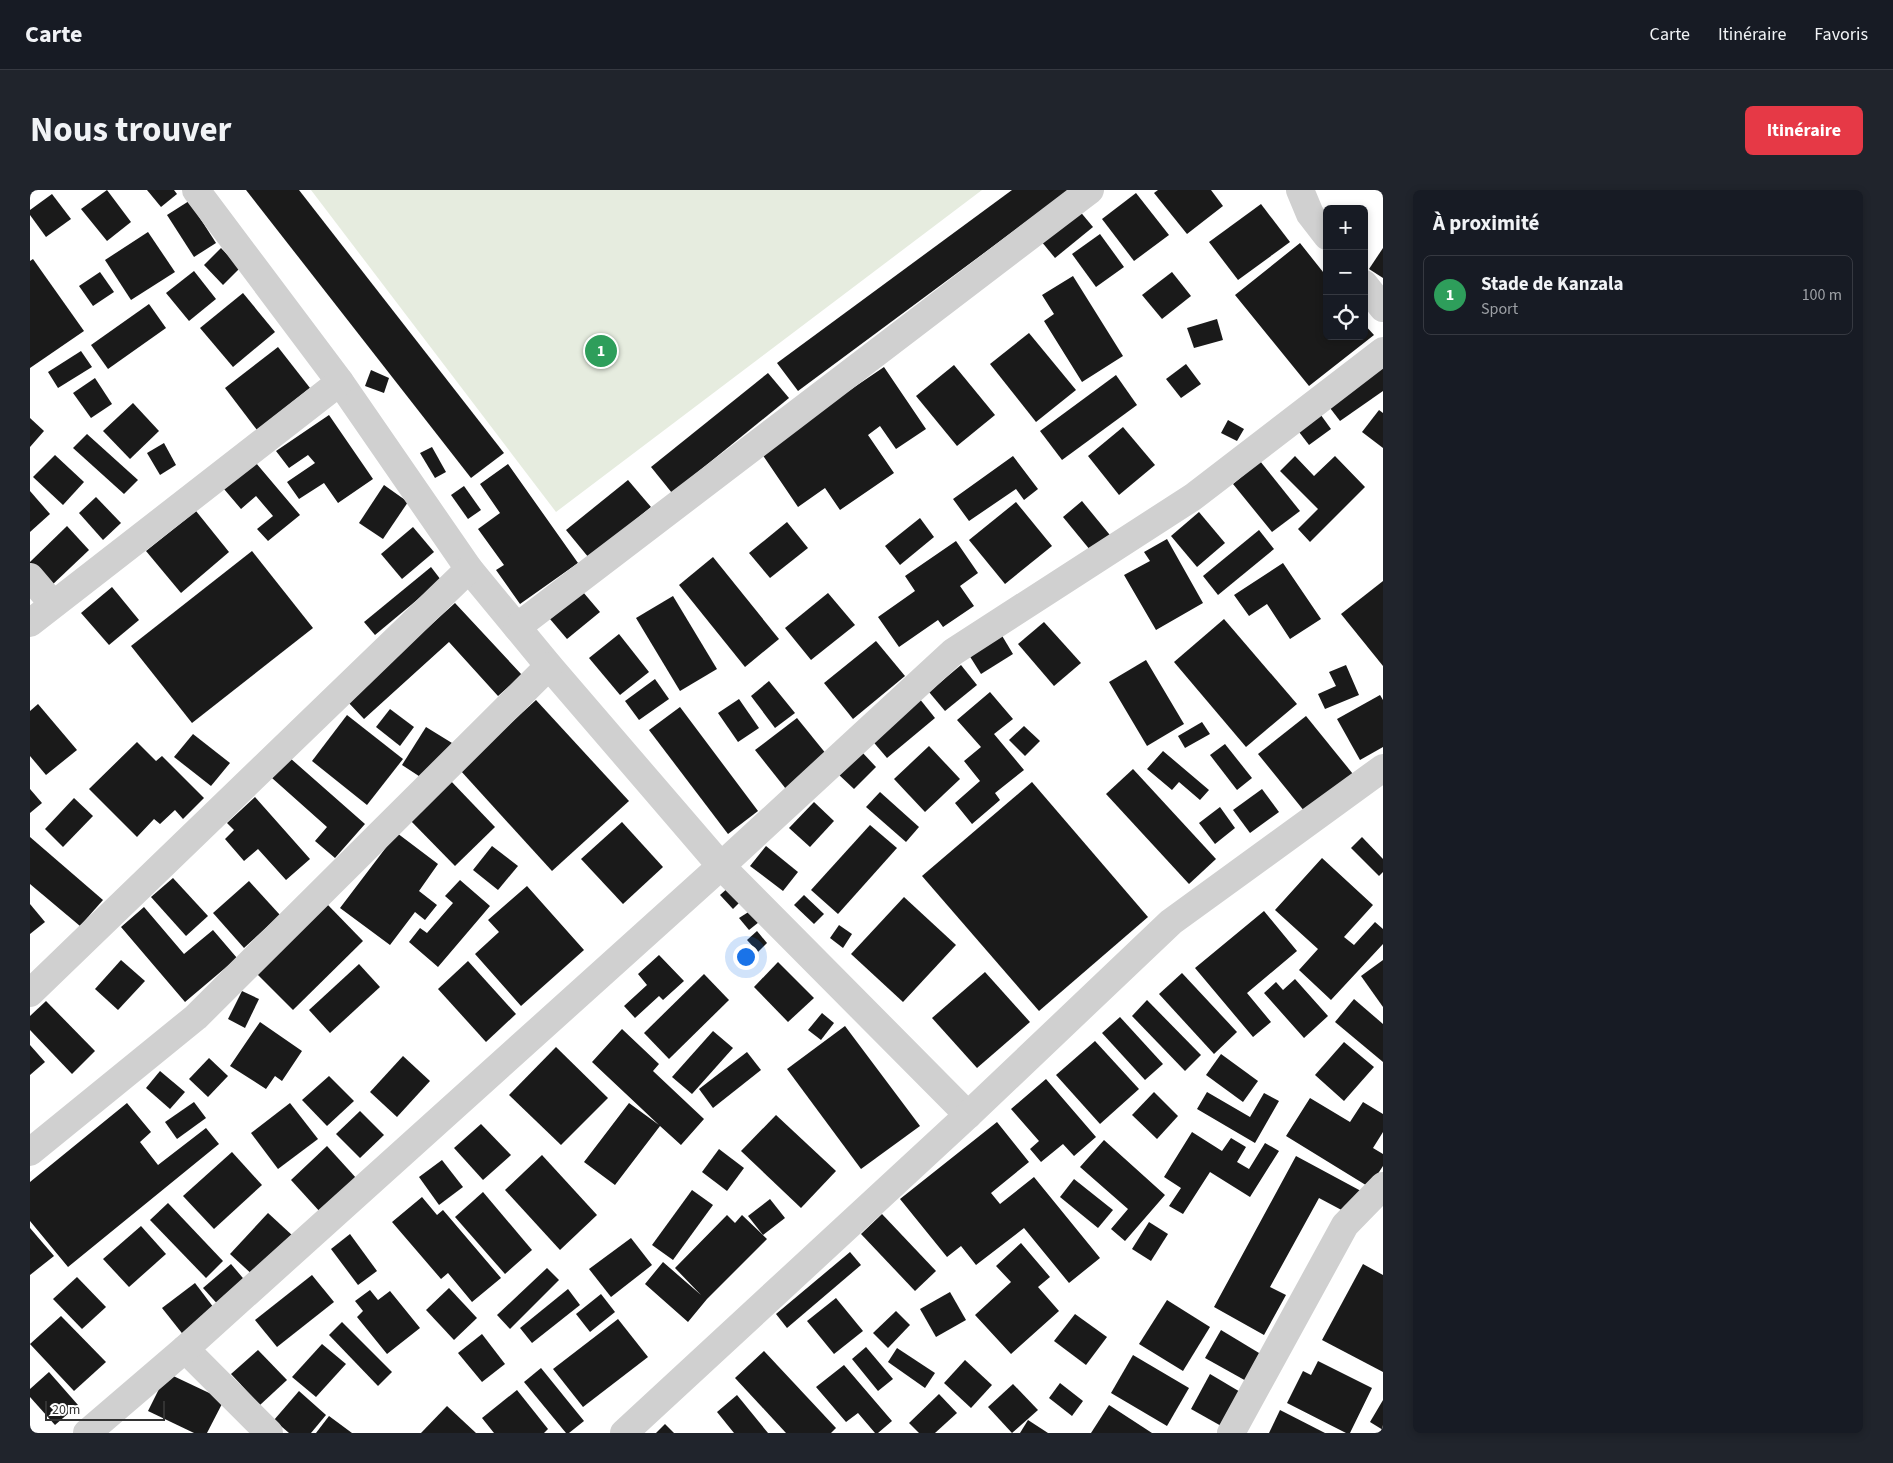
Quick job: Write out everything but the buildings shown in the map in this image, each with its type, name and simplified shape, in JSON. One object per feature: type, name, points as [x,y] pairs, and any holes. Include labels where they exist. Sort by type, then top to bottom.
[{"type":"street","points":[[196,190],[340,382],[469,569],[549,666],[721,866],[968,1115]]},
{"type":"street","points":[[517,627],[1090,190]]},
{"type":"street","points":[[1300,190],[1310,214],[1323,231]]},
{"type":"street","points":[[1368,289],[1383,308]]},
{"type":"street","points":[[87,1433],[185,1349],[721,866],[953,652],[1192,497],[1383,350]]},
{"type":"street","points":[[30,623],[340,382]]},
{"type":"street","points":[[30,992],[469,569]]},
{"type":"street","points":[[30,576],[53,604]]},
{"type":"street","points":[[30,1152],[196,1017],[549,666]]},
{"type":"street","points":[[624,1433],[968,1115],[1171,922],[1383,768]]},
{"type":"street","points":[[1231,1433],[1345,1225],[1383,1186]]},
{"type":"street","points":[[185,1349],[269,1433]]},
{"type":"shaded area","points":[[311,190],[982,190],[556,512]]},
{"type":"place","name":"Stade de Kanzala","points":[[601,351]]}]
